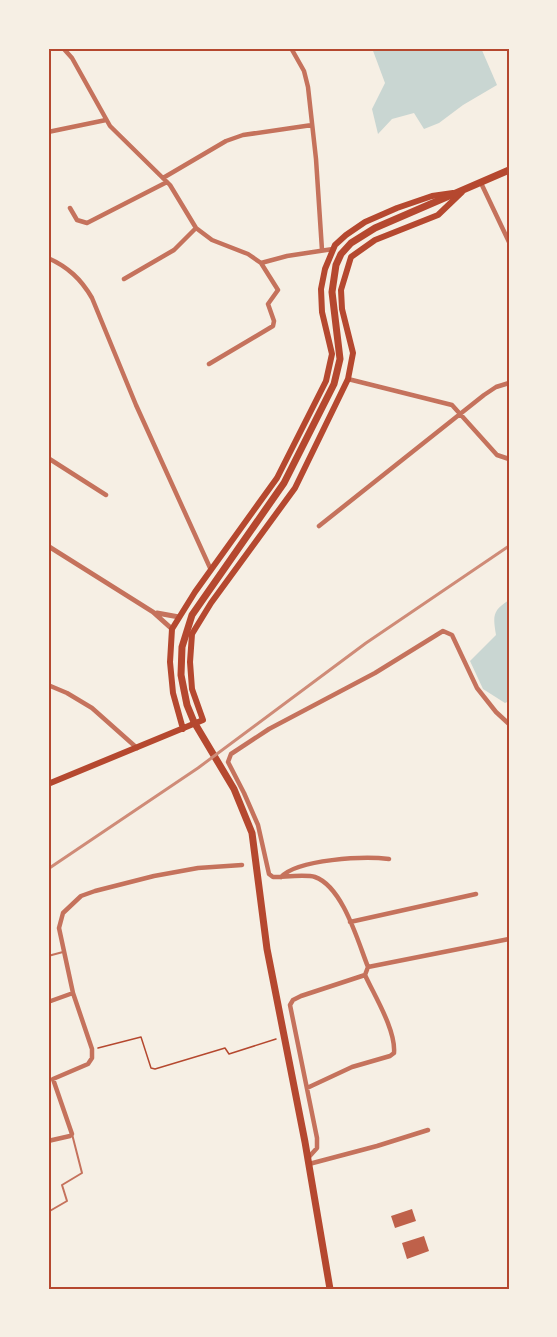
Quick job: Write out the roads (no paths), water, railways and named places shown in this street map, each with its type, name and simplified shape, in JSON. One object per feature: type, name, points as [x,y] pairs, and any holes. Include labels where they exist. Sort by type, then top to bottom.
[{"type":"highway","points":[[330,1289],[305,1142],[267,949],[252,832],[234,789],[194,722],[183,690],[180,661],[186,630],[192,615],[284,483],[334,384],[340,359],[332,292],[336,265],[341,254],[351,243],[375,228],[509,170]]},
{"type":"main road","points":[[183,729],[173,693],[170,662],[172,629],[277,478],[326,381],[332,354],[322,312],[321,289],[325,269],[333,249],[346,235],[365,222],[432,196],[463,191]]},
{"type":"main road","points":[[48,784],[203,720],[192,689],[190,662],[192,634],[206,611],[295,488],[348,379],[352,353],[342,309],[341,290],[351,257],[375,240],[438,215],[463,191]]},
{"type":"street","points":[[63,48],[72,58],[106,120],[123,141],[165,180],[196,228],[212,240],[248,254],[261,263],[278,290],[268,304],[274,321],[273,326],[209,364]]},
{"type":"street","points":[[291,48],[304,71],[308,87],[316,159],[322,250]]},
{"type":"street","points":[[48,132],[106,120]]},
{"type":"street","points":[[70,208],[77,220],[87,224],[165,180],[226,141],[243,135],[312,125]]},
{"type":"street","points":[[480,183],[509,242]]},
{"type":"street","points":[[124,279],[174,250],[196,228]]},
{"type":"street","points":[[261,263],[333,249]]},
{"type":"street","points":[[48,258],[62,264],[73,273],[92,298],[136,405],[211,570]]},
{"type":"street","points":[[348,379],[452,405],[497,455],[509,459]]},
{"type":"street","points":[[319,526],[484,395],[496,387],[509,383]]},
{"type":"street","points":[[48,458],[106,495]]},
{"type":"street","points":[[48,546],[153,612],[172,629]]},
{"type":"street","points":[[153,612],[179,617]]},
{"type":"street","points":[[307,1088],[352,1067],[390,1056],[394,1053],[394,1047],[385,1017],[365,975],[368,967],[344,908],[333,891],[315,877],[273,877],[268,873],[258,825],[228,762],[231,754],[269,729],[375,673],[443,631],[452,635],[477,688],[509,724]]},
{"type":"street","points":[[48,685],[92,708],[137,748]]},
{"type":"street","points":[[281,877],[286,871],[332,861],[372,857],[388,859]]},
{"type":"street","points":[[48,1141],[72,1134],[53,1079],[88,1064],[92,1058],[92,1049],[73,993],[59,928],[63,913],[81,896],[154,876],[198,868],[242,865]]},
{"type":"street","points":[[350,922],[476,894]]},
{"type":"street","points":[[368,967],[509,939]]},
{"type":"street","points":[[308,1161],[318,1143],[290,1008],[292,1002],[301,996],[365,975]]},
{"type":"street","points":[[48,1002],[73,993]]},
{"type":"street","points":[[308,1161],[377,1146],[428,1130]]},
{"type":"lane","points":[[48,956],[64,951]]},
{"type":"lane","points":[[48,1212],[67,1201],[62,1185],[82,1173],[72,1134]]},
{"type":"railway","points":[[48,869],[198,768],[366,643],[509,546]]}]
